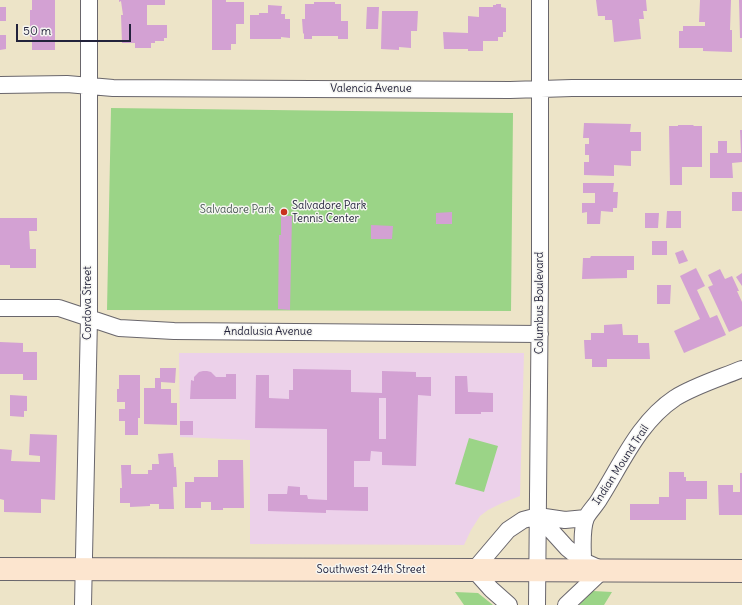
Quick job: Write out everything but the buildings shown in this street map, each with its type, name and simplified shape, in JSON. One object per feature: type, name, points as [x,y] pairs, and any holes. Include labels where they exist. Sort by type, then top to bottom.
[{"type":"street","name":"Cordova Street","points":[[83,605],[88,318],[89,0]]},
{"type":"street","name":"Columbus Boulevard","points":[[537,605],[540,334],[540,0]]},
{"type":"street","name":"Valencia Avenue","points":[[0,85],[67,84],[121,88],[502,90],[572,88],[742,88]]},
{"type":"street","name":"Andalusia Avenue","points":[[0,308],[59,308],[119,328],[174,331],[540,334]]},
{"type":"street","name":"Indian Mound Trail","points":[[583,561],[582,538],[586,518],[600,498],[631,446],[652,418],[662,408],[685,392],[742,369]]},
{"type":"street","points":[[508,605],[474,570],[508,530],[523,520],[538,516],[564,520],[586,518]]},
{"type":"street","points":[[538,516],[567,548],[583,561],[603,570],[566,605]]},
{"type":"street","name":"Southwest 24th Street","points":[[0,569],[742,571]]},
{"type":"shaded area","points":[[179,353],[524,353],[520,496],[488,510],[480,516],[464,545],[250,544],[250,440],[180,437]]},
{"type":"green space","name":"Salvadore Park","points":[[111,108],[513,113],[511,311],[107,310]]},
{"type":"green space","points":[[469,438],[498,446],[484,492],[455,484]]},
{"type":"green space","points":[[593,591],[612,592],[604,605],[579,605]]},
{"type":"green space","points":[[455,592],[478,593],[493,605],[464,605]]},
{"type":"place","name":"Salvadore Park Tennis Center","points":[[284,212]]}]
